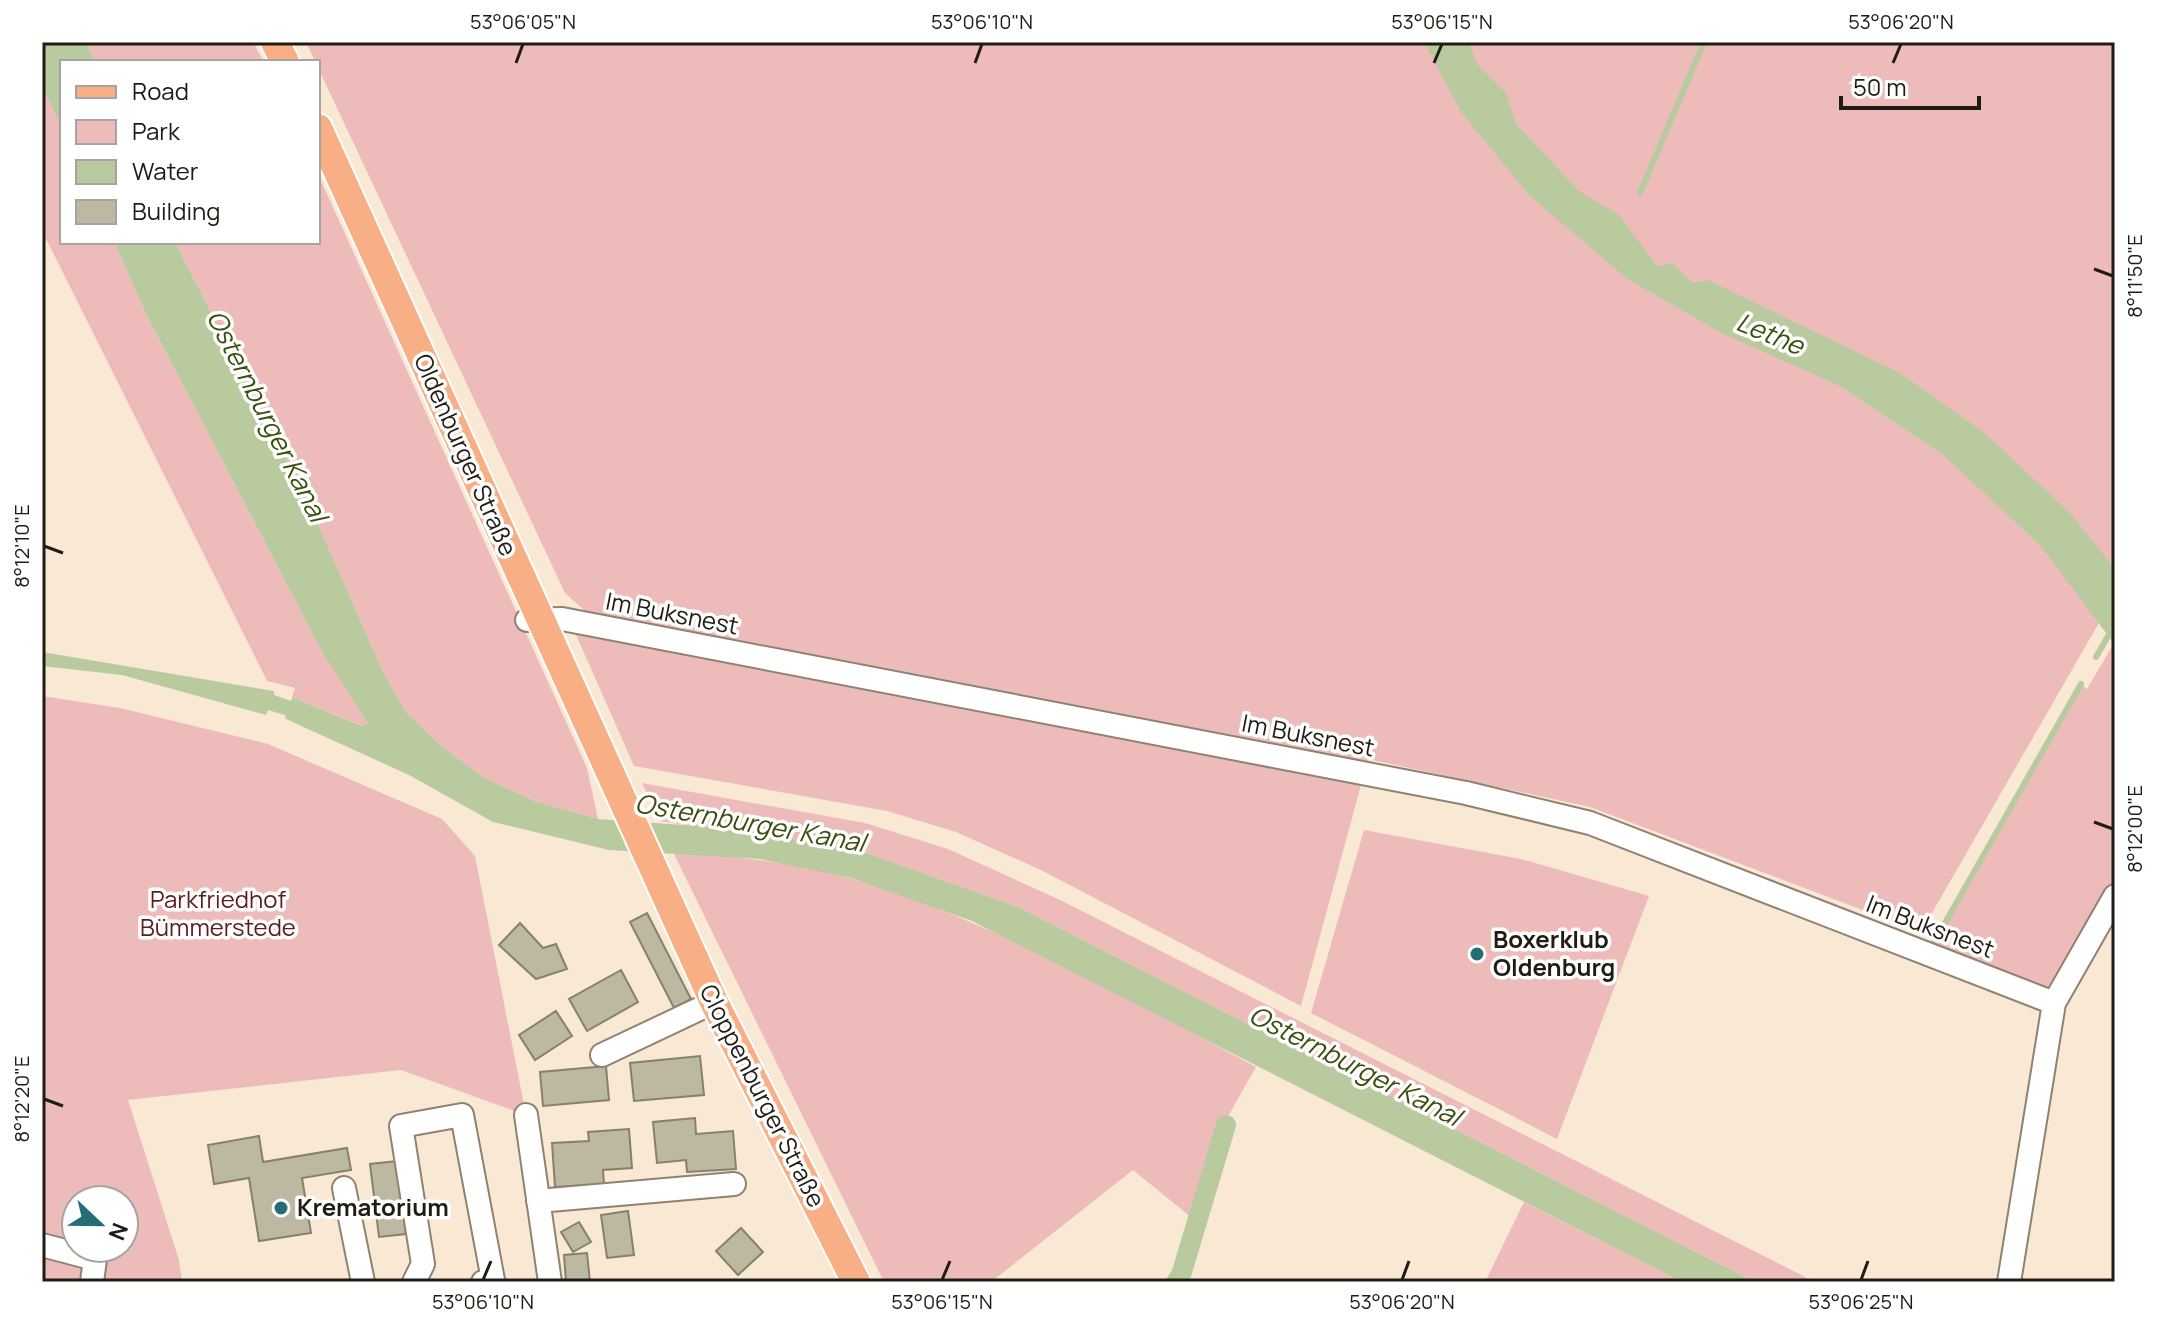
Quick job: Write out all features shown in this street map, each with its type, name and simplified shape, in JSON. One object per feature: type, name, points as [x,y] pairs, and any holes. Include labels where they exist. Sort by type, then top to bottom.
[{"type":"main road","points":[[275,42],[284,60]]},
{"type":"main road","name":"Oldenburger Straße","points":[[320,133],[532,618],[614,781]]},
{"type":"main road","name":"Cloppenburger Straße","points":[[614,781],[714,1002],[856,1282]]},
{"type":"street","name":"Im Buksnest","points":[[532,618],[1466,793],[1590,823],[2054,1003]]},
{"type":"street","points":[[2009,1282],[2054,1003],[2115,896]]},
{"type":"street","points":[[602,1055],[714,1002]]},
{"type":"street","points":[[414,1282],[423,1264],[401,1126],[462,1115],[493,1280],[483,1282]]},
{"type":"street","points":[[526,1115],[550,1282]]},
{"type":"street","points":[[538,1201],[734,1184]]},
{"type":"street","points":[[344,1188],[363,1282]]},
{"type":"street","points":[[42,1245],[95,1259],[92,1282]]},
{"type":"green space","points":[[86,42],[253,42],[263,60],[94,60]]},
{"type":"green space","points":[[306,42],[2115,42],[2115,595],[1921,932],[1590,807],[1368,759],[1301,1006],[1041,870],[956,832],[887,811],[634,766],[573,628],[610,633],[565,593],[320,72],[320,60],[314,60]]},
{"type":"green space","points":[[42,85],[60,125],[60,244],[115,244],[147,316],[321,650],[368,723],[363,726],[292,697],[295,688],[267,681],[42,231]]},
{"type":"green space","points":[[320,178],[587,768],[598,819],[534,801],[483,777],[439,744],[406,712],[383,672],[308,501],[176,244],[320,244]]},
{"type":"green space","points":[[2114,643],[2115,896],[2054,1003],[1927,954],[2081,684],[2087,689]]},
{"type":"green space","name":"Parkfriedhof Bümmerstede","points":[[42,696],[120,708],[268,744],[442,819],[475,856],[526,1115],[401,1070],[128,1100],[179,1260],[182,1282],[42,1282]]},
{"type":"green space","points":[[642,783],[865,823],[948,849],[1058,899],[1815,1282],[1755,1282],[1018,907],[861,851],[660,821]]},
{"type":"green space","name":"Boxerklub Oldenburg","points":[[1364,830],[1521,859],[1649,896],[1557,1139],[1311,1013]]},
{"type":"green space","points":[[673,852],[809,868],[906,897],[1059,963],[1256,1067],[1219,1132],[1192,1218],[1133,1170],[991,1282],[884,1282]]},
{"type":"green space","points":[[1524,1202],[1682,1282],[1485,1282]]},
{"type":"water","points":[[42,42],[86,42],[94,60],[60,60],[60,125],[42,85]]},
{"type":"water","name":"Lethe","points":[[1424,42],[1469,42],[1477,64],[1506,93],[1516,124],[1579,191],[1619,215],[1657,266],[1672,263],[1692,283],[1708,280],[1900,373],[1986,434],[2071,514],[2115,569],[2115,645],[2040,545],[1942,454],[1840,386],[1723,334],[1626,278],[1529,195],[1461,112]]},
{"type":"water","points":[[115,244],[176,244],[308,501],[383,672],[406,712],[439,744],[483,777],[534,801],[598,819],[726,828],[861,851],[1018,907],[1755,1282],[1682,1282],[972,921],[851,878],[760,859],[609,850],[493,822],[409,775],[286,719],[285,715],[268,710],[266,715],[122,675],[42,666],[42,652],[274,691],[274,695],[291,701],[292,697],[362,726],[368,723],[321,650],[147,316]]},
{"type":"building","points":[[647,913],[691,999],[674,1008],[630,922]]},
{"type":"building","points":[[520,923],[543,948],[556,944],[567,969],[536,979],[499,945]]},
{"type":"building","points":[[621,970],[638,1002],[587,1031],[569,999]]},
{"type":"building","points":[[556,1011],[572,1036],[535,1060],[519,1035]]},
{"type":"building","points":[[700,1056],[704,1095],[634,1101],[630,1063]]},
{"type":"building","points":[[606,1066],[609,1100],[543,1106],[540,1072]]},
{"type":"building","points":[[695,1118],[696,1134],[733,1131],[736,1169],[687,1172],[686,1160],[657,1163],[653,1122]]},
{"type":"building","points":[[629,1129],[632,1168],[603,1170],[604,1184],[555,1187],[552,1143],[589,1141],[588,1132]]},
{"type":"building","name":"Krematorium","points":[[259,1136],[263,1162],[347,1148],[351,1170],[302,1178],[311,1233],[259,1241],[249,1178],[214,1184],[208,1145]]},
{"type":"building","points":[[397,1161],[406,1234],[379,1237],[370,1164]]},
{"type":"building","points":[[628,1211],[634,1255],[607,1258],[601,1215]]},
{"type":"building","points":[[579,1222],[591,1242],[573,1252],[561,1232]]},
{"type":"building","points":[[741,1228],[763,1252],[738,1275],[716,1251]]},
{"type":"building","points":[[587,1253],[590,1282],[566,1282],[564,1255]]},
{"type":"waterway","points":[[1640,193],[1704,42]]},
{"type":"waterway","points":[[2096,657],[2115,624]]},
{"type":"waterway","points":[[1929,951],[2081,684]]},
{"type":"waterway","points":[[1176,1282],[1181,1275],[1226,1125]]},
{"type":"place","name":"Boxerklub Oldenburg","points":[[1477,954]]},
{"type":"place","name":"Krematorium","points":[[281,1208]]},
{"type":"water label","name":"Osternburger Kanal","points":[[267,416]]},
{"type":"water label","name":"Osternburger Kanal","points":[[750,823]]},
{"type":"water label","name":"Osternburger Kanal","points":[[1355,1066]]}]
